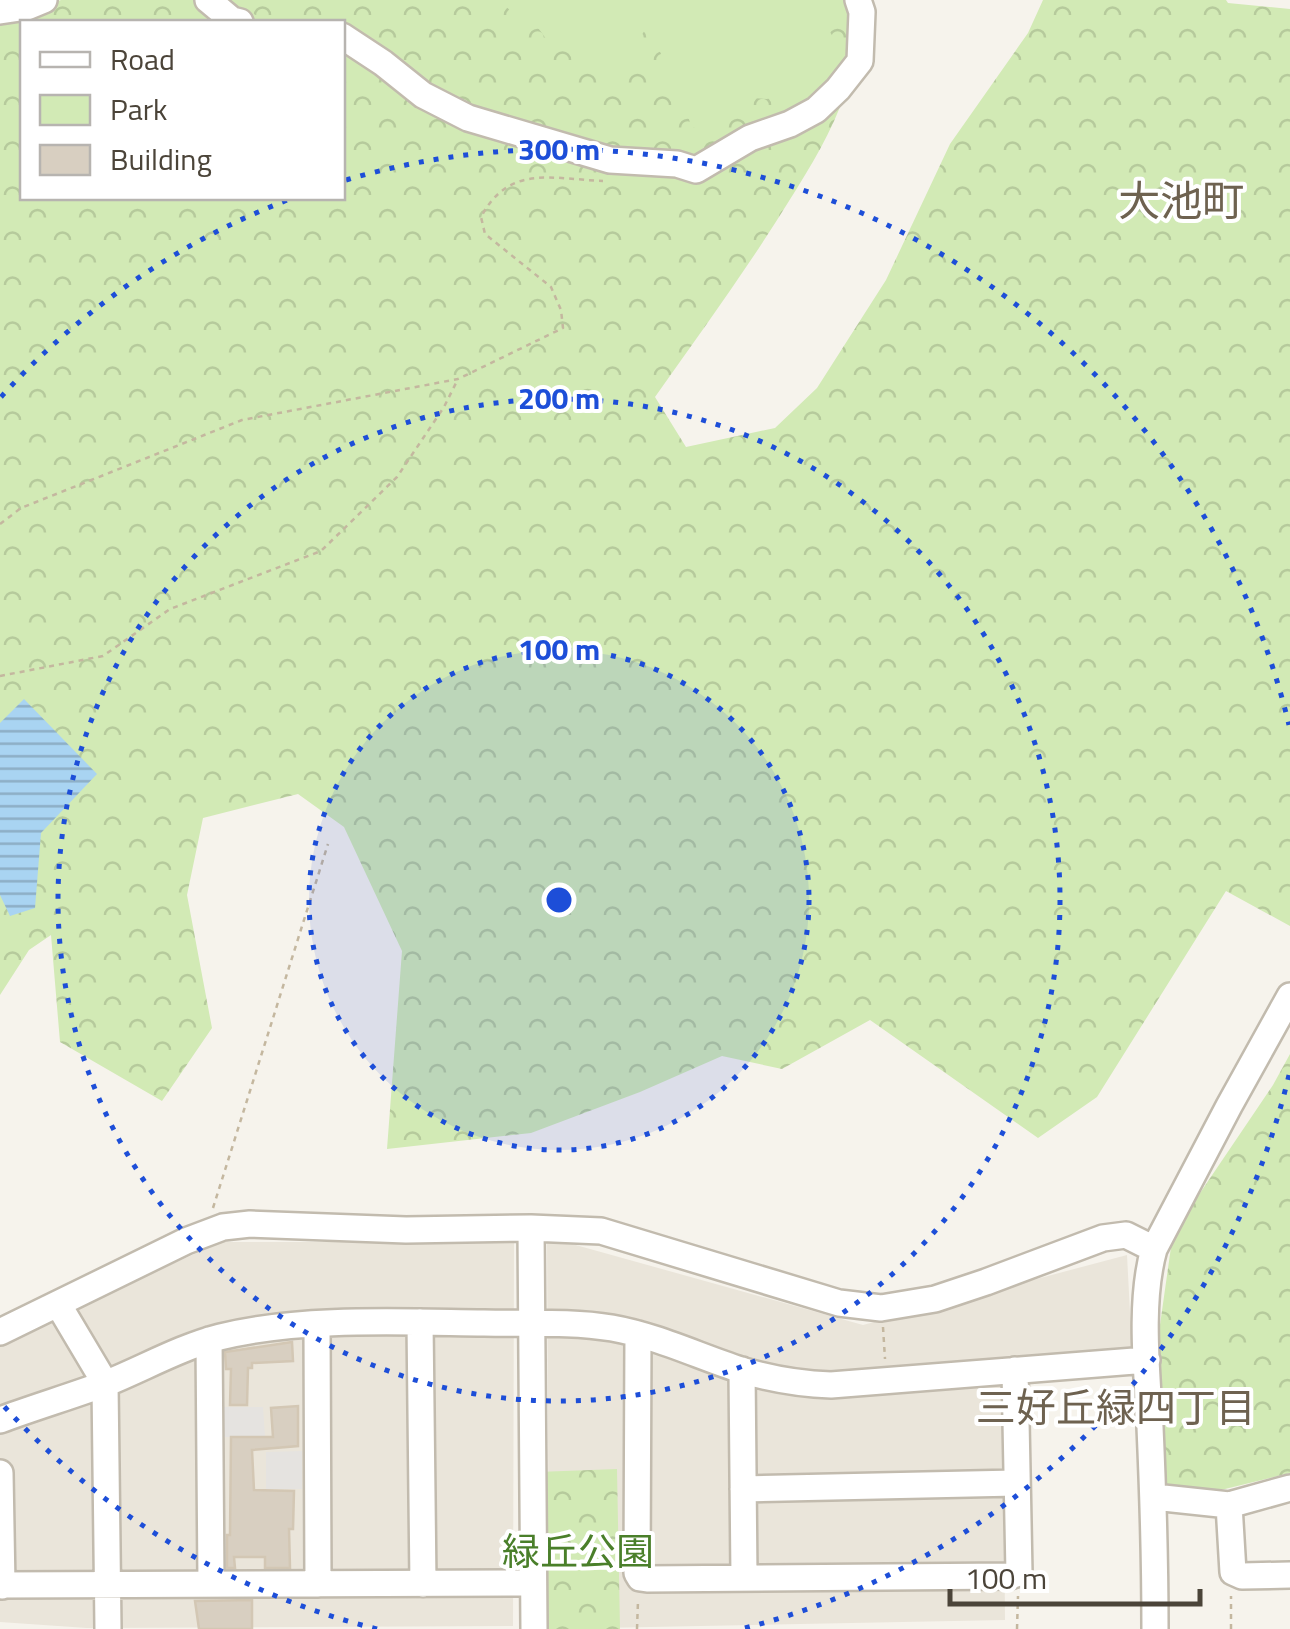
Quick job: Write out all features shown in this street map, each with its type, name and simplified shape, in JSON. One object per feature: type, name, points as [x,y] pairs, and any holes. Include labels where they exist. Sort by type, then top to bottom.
[{"type":"street","points":[[0,11],[44,0]]},
{"type":"street","points":[[208,0],[232,20]]},
{"type":"street","points":[[345,38],[383,62],[423,95],[468,118],[610,160],[677,164],[696,170],[750,138],[816,110],[838,89],[860,61],[862,12],[858,0]]},
{"type":"street","points":[[1154,1629],[1147,1272],[1154,1249],[1228,1106],[1290,996]]},
{"type":"street","points":[[0,1332],[204,1234],[223,1226],[250,1224],[602,1231],[840,1303],[881,1308],[934,1299],[1103,1238],[1126,1236],[1154,1249]]},
{"type":"street","points":[[531,1228],[534,1629]]},
{"type":"street","points":[[58,1304],[105,1384],[108,1629]]},
{"type":"street","points":[[420,1322],[423,1584]]},
{"type":"street","points":[[0,1420],[105,1384],[209,1340],[256,1330],[318,1324],[580,1324],[638,1334],[742,1370],[806,1384],[1147,1360]]},
{"type":"street","points":[[318,1324],[318,1584]]},
{"type":"street","points":[[638,1334],[640,1578],[1019,1574],[1015,1370]]},
{"type":"street","points":[[209,1340],[210,1583]]},
{"type":"street","points":[[742,1370],[744,1576]]},
{"type":"street","points":[[0,1472],[1,1586],[533,1583]]},
{"type":"street","points":[[742,1489],[1016,1483]]},
{"type":"street","points":[[1154,1497],[1229,1505],[1290,1488]]},
{"type":"street","points":[[1229,1505],[1233,1572],[1242,1576],[1290,1576]]},
{"type":"path","points":[[0,524],[21,508],[242,420],[458,379],[563,328],[561,310],[550,287],[486,234],[481,217],[490,200],[515,182],[537,178],[607,181]]},
{"type":"path","points":[[0,676],[103,656],[170,609],[321,551],[397,477],[458,379]]},
{"type":"path","points":[[204,1234],[328,844]]},
{"type":"path","points":[[881,1308],[887,1380]]},
{"type":"path","points":[[1017,1629],[1019,1574]]},
{"type":"path","points":[[637,1629],[640,1578]]},
{"type":"path","points":[[1230,1618],[1232,1629]]},
{"type":"shaded area","points":[[547,1237],[863,1325],[1127,1255],[1132,1351],[1003,1361],[1005,1620],[549,1629]]},
{"type":"shaded area","points":[[221,1242],[514,1242],[513,1626],[87,1628],[0,1622],[0,1342]]},
{"type":"shaded area","points":[[220,1407],[263,1407],[265,1437],[220,1437]]},
{"type":"shaded area","points":[[302,1451],[302,1489],[266,1489],[266,1452]]},
{"type":"green space","points":[[61,0],[201,0],[230,20],[20,20],[20,200],[345,200],[345,43],[423,100],[682,171],[845,93],[797,188],[655,397],[686,447],[775,428],[817,388],[886,280],[950,144],[1028,33],[1043,0],[1226,0],[1290,9],[1290,926],[1226,891],[1097,1097],[1038,1138],[870,1020],[782,1069],[722,1056],[531,1133],[387,1149],[402,951],[344,827],[298,794],[203,818],[187,895],[212,1028],[162,1101],[60,1042],[51,935],[29,950],[0,995],[0,16],[28,12]]},
{"type":"green space","points":[[215,0],[852,0],[854,57],[724,149],[345,20],[248,20],[231,14]]},
{"type":"green space","points":[[225,0],[501,0],[516,18],[531,18],[549,43],[598,61],[622,79],[640,69],[635,45],[647,27],[681,92],[691,126],[704,133],[717,116],[733,106],[736,97],[767,99],[796,90],[833,62],[836,42],[827,27],[828,0],[847,0],[854,31],[839,74],[820,93],[783,119],[692,159],[601,150],[457,103],[345,31],[345,20],[268,20]]},
{"type":"green space","points":[[1290,1054],[1290,1473],[1169,1498],[1161,1454],[1157,1346],[1173,1233]]},
{"type":"green space","name":"緑丘公園","points":[[617,1469],[620,1629],[537,1629],[537,1472]]},
{"type":"water","points":[[24,699],[97,774],[41,833],[35,908],[10,916],[0,895],[0,723]]},
{"type":"building","points":[[292,1342],[293,1361],[252,1363],[252,1368],[248,1368],[247,1405],[230,1405],[231,1369],[226,1369],[225,1352]]},
{"type":"building","points":[[298,1406],[298,1446],[252,1450],[254,1490],[294,1491],[293,1529],[289,1529],[290,1568],[265,1568],[265,1557],[234,1557],[235,1568],[227,1568],[231,1437],[273,1437],[271,1408]]},
{"type":"building","points":[[252,1600],[252,1629],[199,1629],[195,1601]]},
{"type":"district","name":"大池町","points":[[1181,200]]},
{"type":"district","name":"三好丘緑四丁目","points":[[1116,1407]]}]
